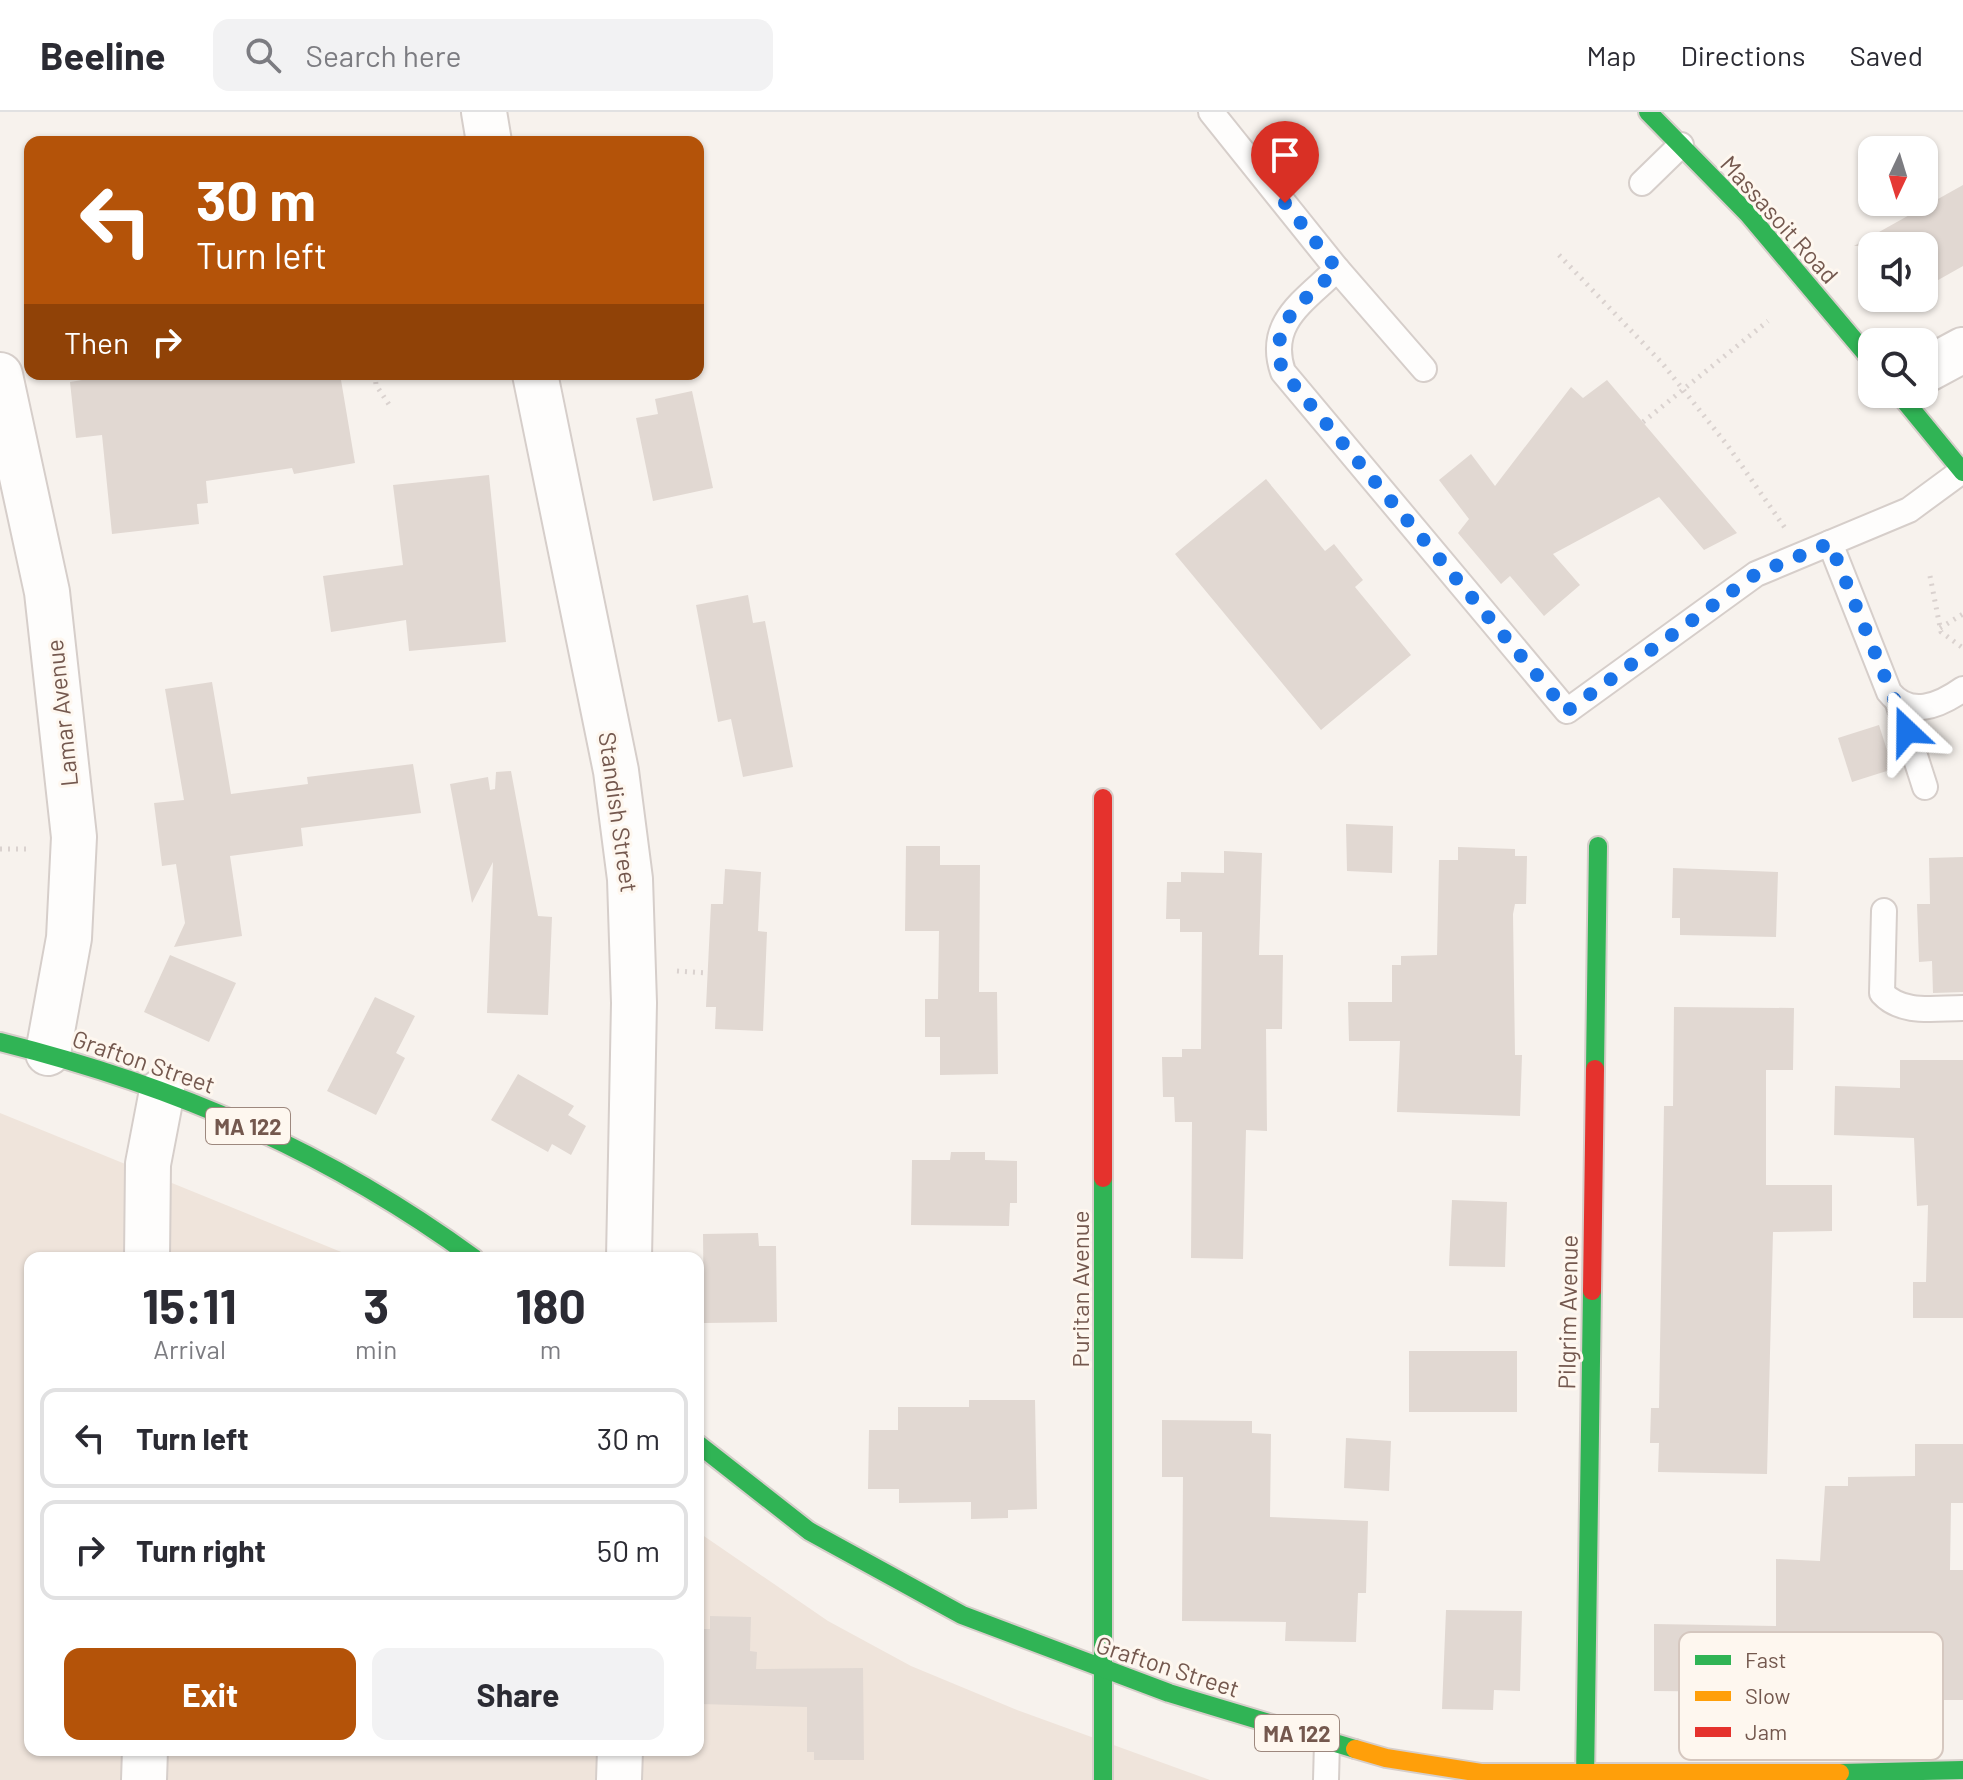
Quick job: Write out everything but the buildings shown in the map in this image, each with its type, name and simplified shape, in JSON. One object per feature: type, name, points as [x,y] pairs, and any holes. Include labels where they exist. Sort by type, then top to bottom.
[{"type":"main road","name":"Massasoit Road","points":[[1648,112],[1748,214],[1858,344]]},
{"type":"main road","points":[[1910,408],[1962,471]]},
{"type":"main road","name":"Puritan Avenue","points":[[1103,798],[1103,1780]]},
{"type":"main road","name":"Pilgrim Avenue","points":[[1585,1777],[1598,846]]},
{"type":"main road","name":"Grafton Street","points":[[0,1042],[48,1053],[207,1107],[338,1170],[392,1200],[466,1252]]},
{"type":"main road","name":"Grafton Street","points":[[704,1449],[809,1531],[858,1562],[962,1615],[1105,1671],[1327,1742],[1415,1763],[1527,1777],[1963,1770]]},
{"type":"street","points":[[484,112],[488,136]]},
{"type":"street","points":[[1938,363],[1963,350]]},
{"type":"street","name":"Standish Street","points":[[536,380],[616,771],[630,879],[634,1003],[629,1252]]},
{"type":"street","name":"Lamar Avenue","points":[[2,398],[47,592],[74,837],[69,938],[48,1053]]},
{"type":"street","points":[[147,1252],[148,1164],[162,1091]]},
{"type":"street","points":[[144,1780],[145,1756]]},
{"type":"street","points":[[619,1780],[620,1756]]},
{"type":"lane","points":[[1211,112],[1337,269],[1424,369]]},
{"type":"lane","points":[[1642,183],[1681,145]]},
{"type":"lane","points":[[1337,269],[1285,320],[1277,340],[1283,372],[1567,711],[1756,574],[1909,510],[1962,471]]},
{"type":"lane","points":[[1830,543],[1889,692],[1898,703],[1925,787]]},
{"type":"lane","points":[[1898,703],[1915,708],[1934,706],[1963,689]]},
{"type":"lane","points":[[1884,911],[1882,993],[1892,1004],[1913,1008],[1963,1008]]},
{"type":"lane","points":[[1326,1780],[1327,1742]]},
{"type":"path","points":[[1559,255],[1684,390],[1728,446],[1804,555]]},
{"type":"path","points":[[1643,422],[1768,321]]},
{"type":"path","points":[[376,380],[390,406]]},
{"type":"path","points":[[1930,576],[1940,628],[1963,648]]},
{"type":"path","points":[[1940,628],[1963,614]]},
{"type":"path","points":[[0,849],[29,849]]},
{"type":"path","points":[[668,971],[708,973]]},
{"type":"shaded area","points":[[0,1113],[341,1252],[24,1252],[24,1756],[704,1756],[704,1536],[828,1621],[911,1666],[1017,1710],[1210,1780],[0,1780]]},
{"type":"traffic: fast","points":[[1648,112],[1748,214],[1858,344]]},
{"type":"traffic: fast","points":[[1910,408],[1963,472]]},
{"type":"traffic: fast","points":[[1595,1069],[1598,846]]},
{"type":"traffic: fast","points":[[0,1042],[128,1079],[248,1126],[363,1185],[465,1252]]},
{"type":"traffic: fast","points":[[1103,1178],[1103,1780]]},
{"type":"traffic: fast","points":[[1585,1780],[1592,1291]]},
{"type":"traffic: fast","points":[[704,1449],[809,1531],[962,1615],[1169,1693],[1355,1749]]},
{"type":"traffic: fast","points":[[1840,1773],[1963,1770]]},
{"type":"traffic: slow","points":[[1355,1749],[1386,1758],[1481,1773],[1840,1773]]},
{"type":"traffic: jam","points":[[1103,798],[1103,1178]]},
{"type":"traffic: jam","points":[[1592,1291],[1595,1069]]},
{"type":"route","points":[[1285,203],[1337,269],[1285,320],[1277,340],[1283,372],[1567,711],[1756,574],[1830,543],[1907,731]]}]
